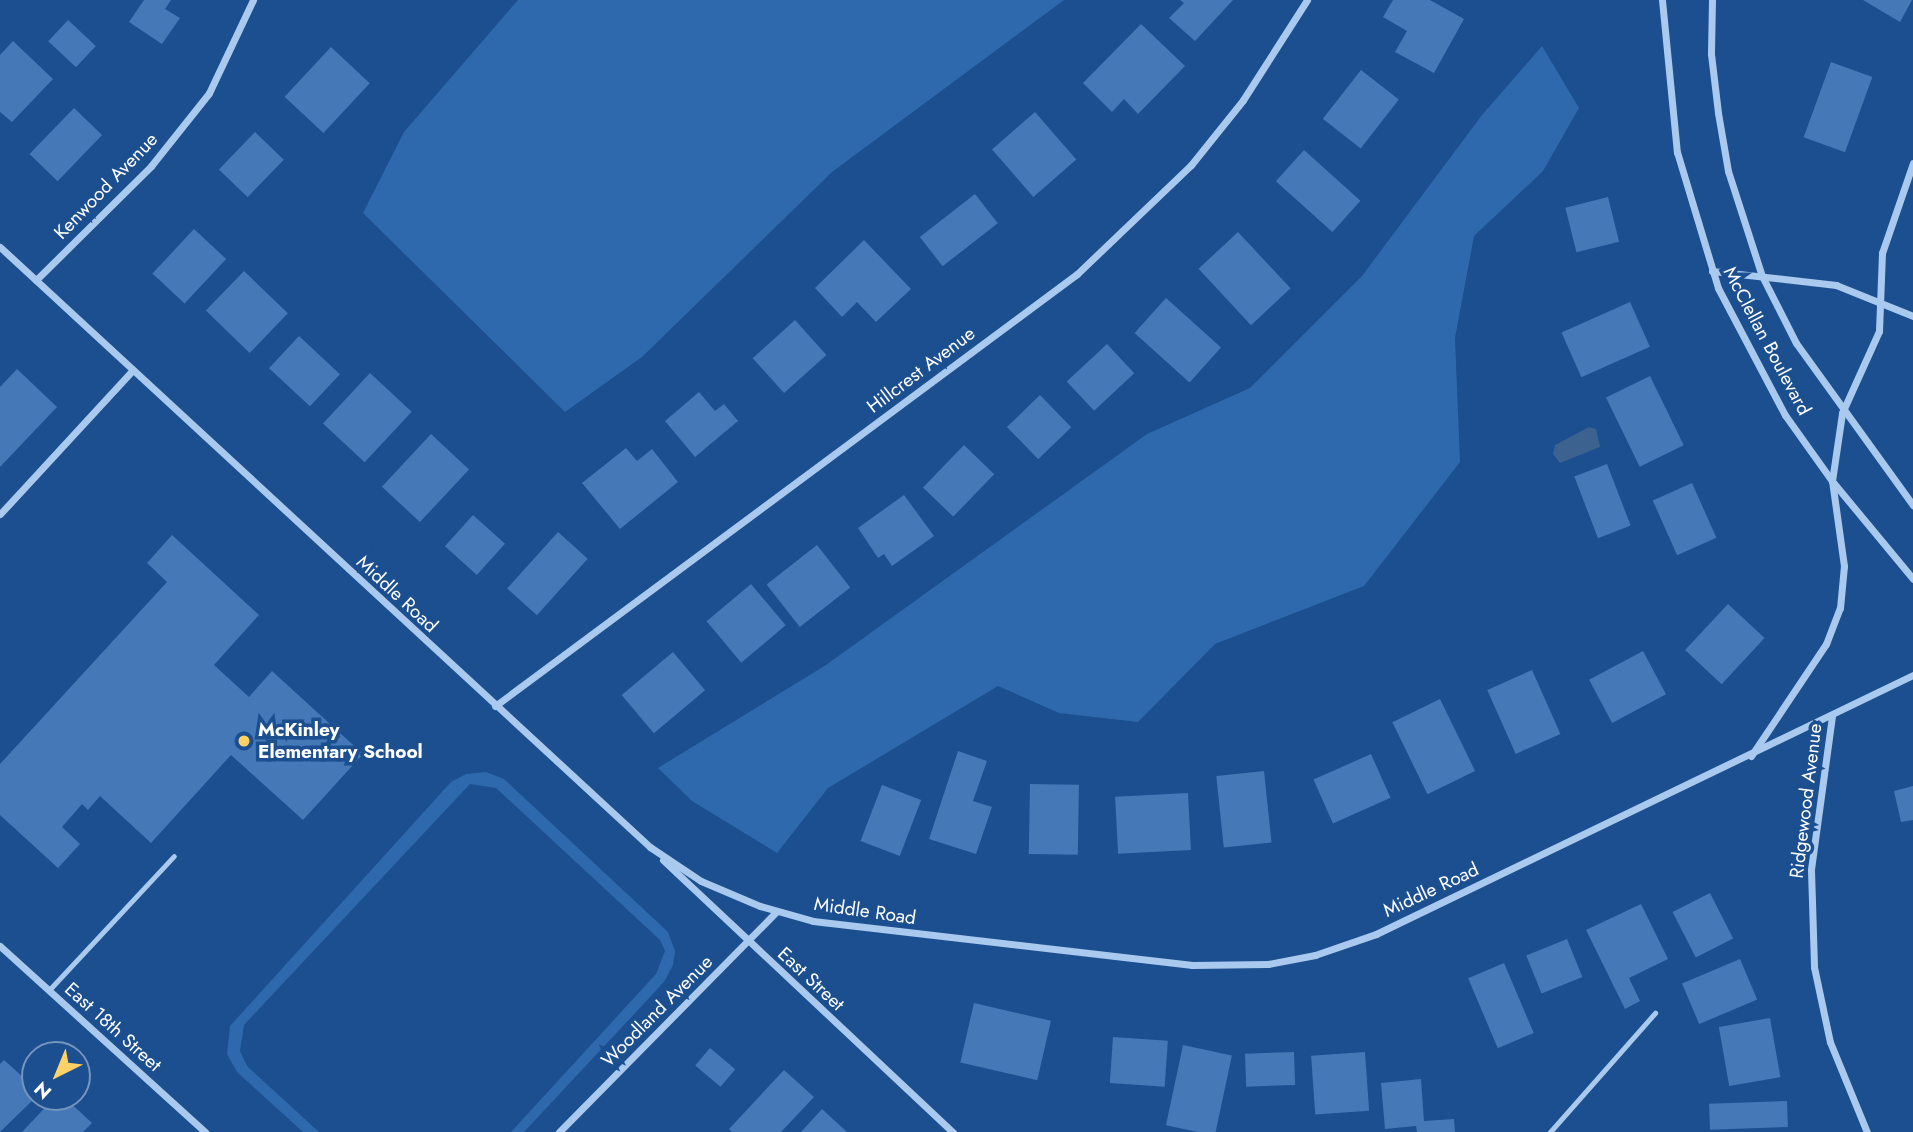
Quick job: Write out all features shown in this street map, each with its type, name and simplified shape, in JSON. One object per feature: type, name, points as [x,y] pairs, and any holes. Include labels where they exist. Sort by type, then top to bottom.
[{"type":"street","name":"Kenwood Avenue","points":[[36,280],[151,166],[209,93],[253,0]]},
{"type":"street","name":"Hillcrest Avenue","points":[[495,706],[1077,274],[1191,165],[1243,100],[1307,0]]},
{"type":"street","name":"McClellan Boulevard","points":[[1662,0],[1676,152],[1712,271],[1785,415],[1832,481],[1913,579]]},
{"type":"street","name":"McClellan Boulevard","points":[[1712,0],[1711,54],[1728,171],[1762,276],[1796,343],[1842,413],[1913,505]]},
{"type":"street","points":[[1832,481],[1842,413],[1879,331],[1882,253],[1913,163]]},
{"type":"street","name":"Middle Road","points":[[0,247],[650,847],[701,881],[777,911],[827,923],[1179,964],[1268,964],[1315,955],[1376,934],[1751,756],[1913,675]]},
{"type":"street","points":[[1712,271],[1836,285],[1913,316]]},
{"type":"street","points":[[0,514],[133,370]]},
{"type":"street","name":"McClellan Boulevard","points":[[1751,756],[1826,644],[1840,608],[1844,566],[1832,481]]},
{"type":"street","name":"Ridgewood Avenue","points":[[1832,716],[1811,870],[1814,967],[1830,1042],[1867,1132]]},
{"type":"street","name":"East Street","points":[[650,847],[953,1132]]},
{"type":"street","name":"Woodland Avenue","points":[[560,1132],[777,911]]},
{"type":"street","name":"East 18th Street","points":[[0,946],[205,1132]]},
{"type":"lane","points":[[50,990],[174,856]]},
{"type":"lane","points":[[1550,1132],[1655,1013]]},
{"type":"shaded area","points":[[518,0],[1064,0],[832,172],[642,357],[565,412],[363,213],[404,132]]},
{"type":"shaded area","points":[[1542,46],[1579,108],[1543,171],[1474,236],[1455,338],[1460,462],[1364,586],[1215,644],[1138,722],[1059,713],[998,686],[828,788],[777,853],[692,801],[658,768],[826,665],[1147,434],[1250,388],[1362,276],[1482,115]]},
{"type":"shaded area","points":[[1589,427],[1596,429],[1600,447],[1560,463],[1553,454],[1555,445]]},
{"type":"shaded area","points":[[486,772],[504,779],[668,932],[675,951],[673,965],[664,982],[524,1132],[511,1132],[656,974],[665,951],[660,940],[496,788],[470,784],[244,1025],[240,1051],[247,1066],[319,1132],[303,1132],[237,1072],[227,1054],[230,1026],[451,782],[466,774]]},
{"type":"building","points":[[144,0],[171,0],[165,9],[180,18],[162,44],[129,22]]},
{"type":"building","points":[[1180,0],[1233,0],[1195,41],[1169,18],[1184,3]]},
{"type":"building","points":[[1393,0],[1430,0],[1464,19],[1434,73],[1395,52],[1407,31],[1383,17]]},
{"type":"building","points":[[1863,0],[1912,0],[1900,22]]},
{"type":"building","points":[[68,20],[96,46],[76,67],[48,41]]},
{"type":"building","points":[[1141,24],[1185,66],[1138,114],[1124,99],[1112,112],[1083,83]]},
{"type":"building","points":[[13,41],[53,79],[12,122],[0,112],[0,55]]},
{"type":"building","points":[[331,47],[370,83],[323,133],[285,97]]},
{"type":"building","points":[[1831,62],[1872,77],[1845,152],[1804,137]]},
{"type":"building","points":[[1361,70],[1399,100],[1361,148],[1323,119]]},
{"type":"building","points":[[74,108],[102,135],[58,181],[30,154]]},
{"type":"building","points":[[1035,112],[1076,160],[1033,197],[992,149]]},
{"type":"building","points":[[255,132],[284,160],[248,197],[219,169]]},
{"type":"building","points":[[1304,150],[1360,201],[1332,232],[1276,181]]},
{"type":"building","points":[[975,194],[998,223],[943,266],[920,237]]},
{"type":"building","points":[[1608,197],[1619,242],[1576,252],[1565,208]]},
{"type":"building","points":[[194,229],[226,259],[185,304],[152,274]]},
{"type":"building","points":[[1238,232],[1291,288],[1251,325],[1199,269]]},
{"type":"building","points":[[864,240],[911,289],[876,322],[857,302],[842,317],[815,288]]},
{"type":"building","points":[[244,271],[288,313],[250,353],[206,311]]},
{"type":"building","points":[[1166,298],[1221,348],[1190,382],[1135,333]]},
{"type":"building","points":[[1630,302],[1650,347],[1581,377],[1561,333]]},
{"type":"building","points":[[795,320],[826,355],[784,393],[753,358]]},
{"type":"building","points":[[299,336],[340,374],[310,406],[269,368]]},
{"type":"building","points":[[1107,344],[1134,373],[1094,411],[1067,382]]},
{"type":"building","points":[[17,369],[57,407],[0,467],[0,387]]},
{"type":"building","points":[[370,373],[412,412],[365,462],[323,423]]},
{"type":"building","points":[[1650,376],[1684,445],[1640,467],[1606,397]]},
{"type":"building","points":[[699,392],[715,411],[724,404],[738,421],[695,457],[665,421]]},
{"type":"building","points":[[1040,395],[1071,427],[1038,459],[1007,427]]},
{"type":"building","points":[[431,434],[469,469],[420,522],[382,487]]},
{"type":"building","points":[[964,445],[994,474],[953,517],[923,487]]},
{"type":"building","points":[[626,448],[637,461],[652,449],[678,482],[620,529],[582,483]]},
{"type":"building","points":[[1607,464],[1631,526],[1598,538],[1574,477]]},
{"type":"building","points":[[1692,483],[1716,538],[1677,555],[1653,500]]},
{"type":"building","points":[[904,495],[934,536],[892,566],[884,554],[878,558],[858,528]]},
{"type":"building","points":[[473,515],[505,544],[477,575],[445,546]]},
{"type":"building","points":[[558,532],[588,559],[537,615],[507,588]]},
{"type":"building","points":[[172,535],[259,615],[214,665],[249,697],[272,671],[363,754],[303,820],[231,755],[151,843],[100,796],[88,810],[82,804],[62,827],[80,844],[58,868],[0,815],[0,764],[167,582],[147,563]]},
{"type":"building","points":[[817,545],[850,588],[800,627],[767,584]]},
{"type":"building","points":[[751,584],[786,625],[741,663],[707,621]]},
{"type":"building","points":[[1728,604],[1765,638],[1722,684],[1685,650]]},
{"type":"building","points":[[1643,651],[1666,694],[1612,723],[1589,680]]},
{"type":"building","points":[[673,652],[705,690],[654,733],[622,695]]},
{"type":"building","points":[[1532,670],[1560,734],[1516,754],[1487,690]]},
{"type":"building","points":[[1440,699],[1475,771],[1427,794],[1392,722]]},
{"type":"building","points":[[958,751],[987,761],[973,801],[992,807],[976,854],[929,839]]},
{"type":"building","points":[[1371,754],[1391,798],[1333,823],[1313,780]]},
{"type":"building","points":[[1264,771],[1272,843],[1224,848],[1216,776]]},
{"type":"building","points":[[1030,784],[1079,785],[1078,855],[1029,854]]},
{"type":"building","points":[[882,785],[921,800],[900,856],[860,841]]},
{"type":"building","points":[[1913,786],[1913,820],[1901,822],[1894,791]]},
{"type":"building","points":[[1188,793],[1191,850],[1118,854],[1115,797]]},
{"type":"building","points":[[1710,893],[1733,938],[1696,958],[1673,912]]},
{"type":"building","points":[[1641,904],[1668,959],[1629,978],[1640,1001],[1625,1009],[1586,930]]},
{"type":"building","points":[[1567,939],[1582,977],[1542,993],[1526,955]]},
{"type":"building","points":[[1740,959],[1757,1000],[1699,1024],[1682,984]]},
{"type":"building","points":[[1504,963],[1534,1033],[1498,1048],[1468,978]]},
{"type":"building","points":[[974,1003],[1051,1021],[1037,1080],[960,1062]]},
{"type":"building","points":[[1770,1018],[1780,1077],[1729,1086],[1719,1027]]},
{"type":"building","points":[[1113,1037],[1168,1041],[1165,1087],[1110,1083]]},
{"type":"building","points":[[1183,1045],[1232,1055],[1216,1132],[1198,1132],[1166,1125]]},
{"type":"building","points":[[710,1048],[735,1069],[720,1087],[695,1066]]},
{"type":"building","points":[[1294,1052],[1295,1085],[1246,1087],[1245,1054]]},
{"type":"building","points":[[1365,1052],[1369,1111],[1315,1115],[1311,1056]]},
{"type":"building","points":[[4,1060],[21,1075],[22,1111],[0,1132],[0,1064]]},
{"type":"building","points":[[784,1070],[814,1097],[781,1132],[732,1132],[729,1129]]},
{"type":"building","points":[[1421,1079],[1424,1121],[1454,1119],[1455,1132],[1417,1132],[1416,1126],[1385,1129],[1381,1083]]},
{"type":"building","points":[[1787,1101],[1788,1127],[1710,1130],[1709,1104]]},
{"type":"building","points":[[822,1109],[847,1132],[801,1132]]},
{"type":"building","points":[[42,1111],[79,1111],[92,1123],[83,1132],[22,1132]]},
{"type":"place","name":"McKinley Elementary School","points":[[244,741]]}]
